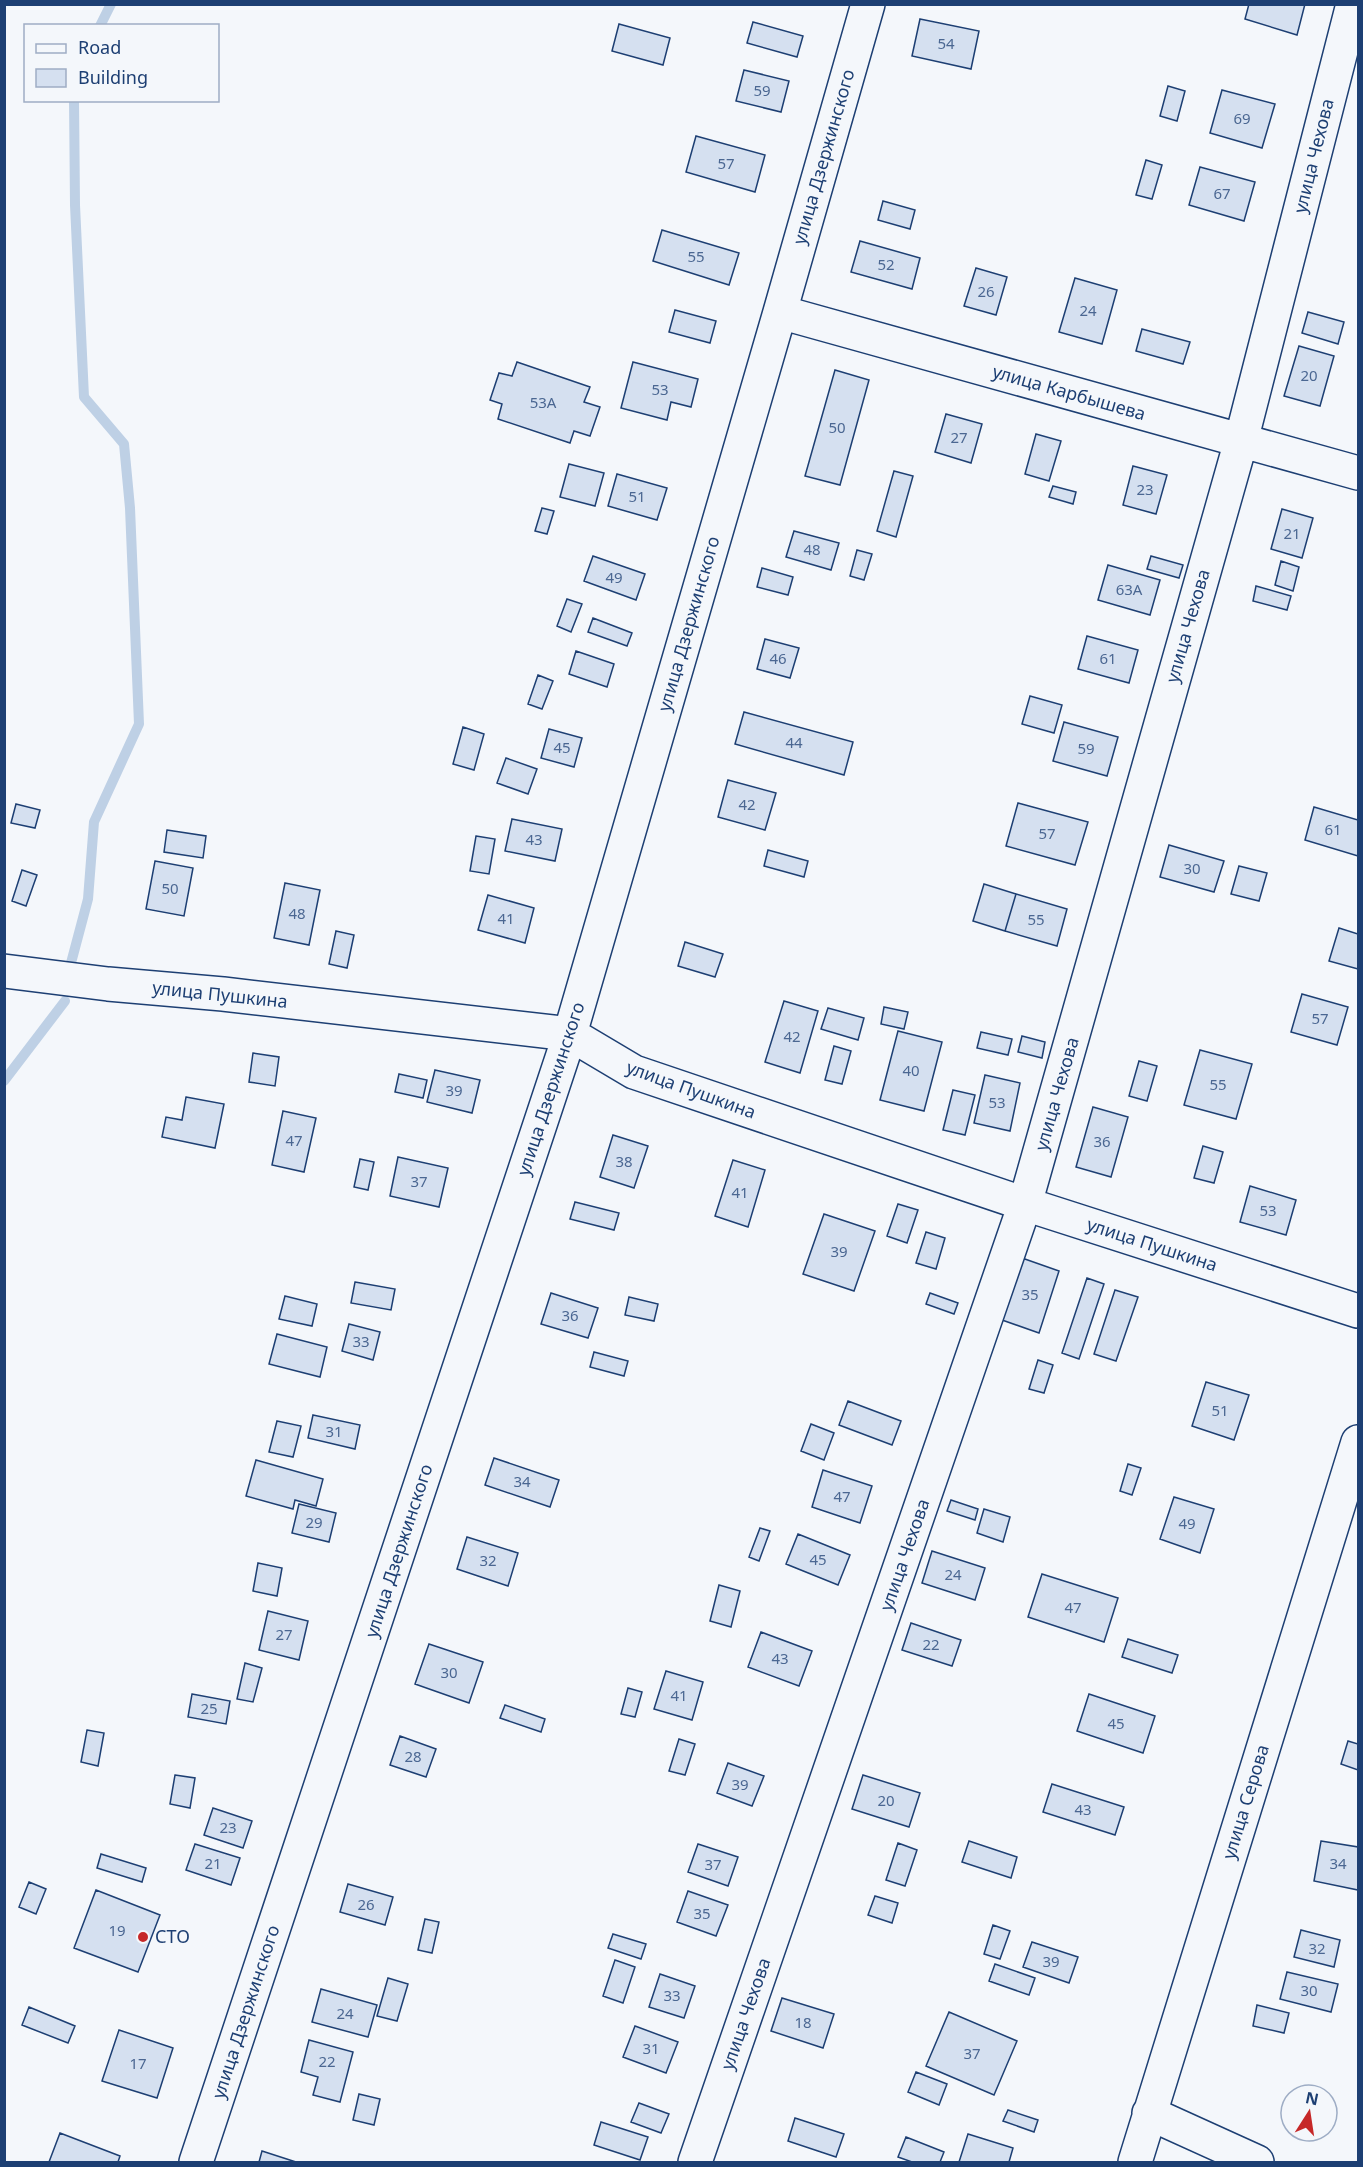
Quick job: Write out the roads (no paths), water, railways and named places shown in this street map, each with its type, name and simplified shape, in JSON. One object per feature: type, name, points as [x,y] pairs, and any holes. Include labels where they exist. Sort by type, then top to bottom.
[{"type":"street","name":"улица Дзержинского","points":[[196,2163],[570,1034],[868,4]]},
{"type":"street","name":"улица Чехова","points":[[695,2163],[1026,1204],[1241,441],[1353,4]]},
{"type":"street","name":"улица Карбышева","points":[[780,312],[1359,473]]},
{"type":"street","name":"улица Пушкина","points":[[4,971],[570,1034],[634,1072],[1026,1204],[1359,1311]]},
{"type":"street","name":"улица Серова","points":[[1135,2163],[1359,1442]]},
{"type":"street","points":[[1149,2113],[1257,2163]]},
{"type":"waterway","points":[[101,24],[111,4]]},
{"type":"waterway","points":[[71,963],[88,899],[94,822],[139,724],[130,508],[124,444],[84,397],[75,205],[74,102]]},
{"type":"waterway","points":[[4,1081],[65,1001]]},
{"type":"place","name":"СТО","points":[[143,1937]]}]
